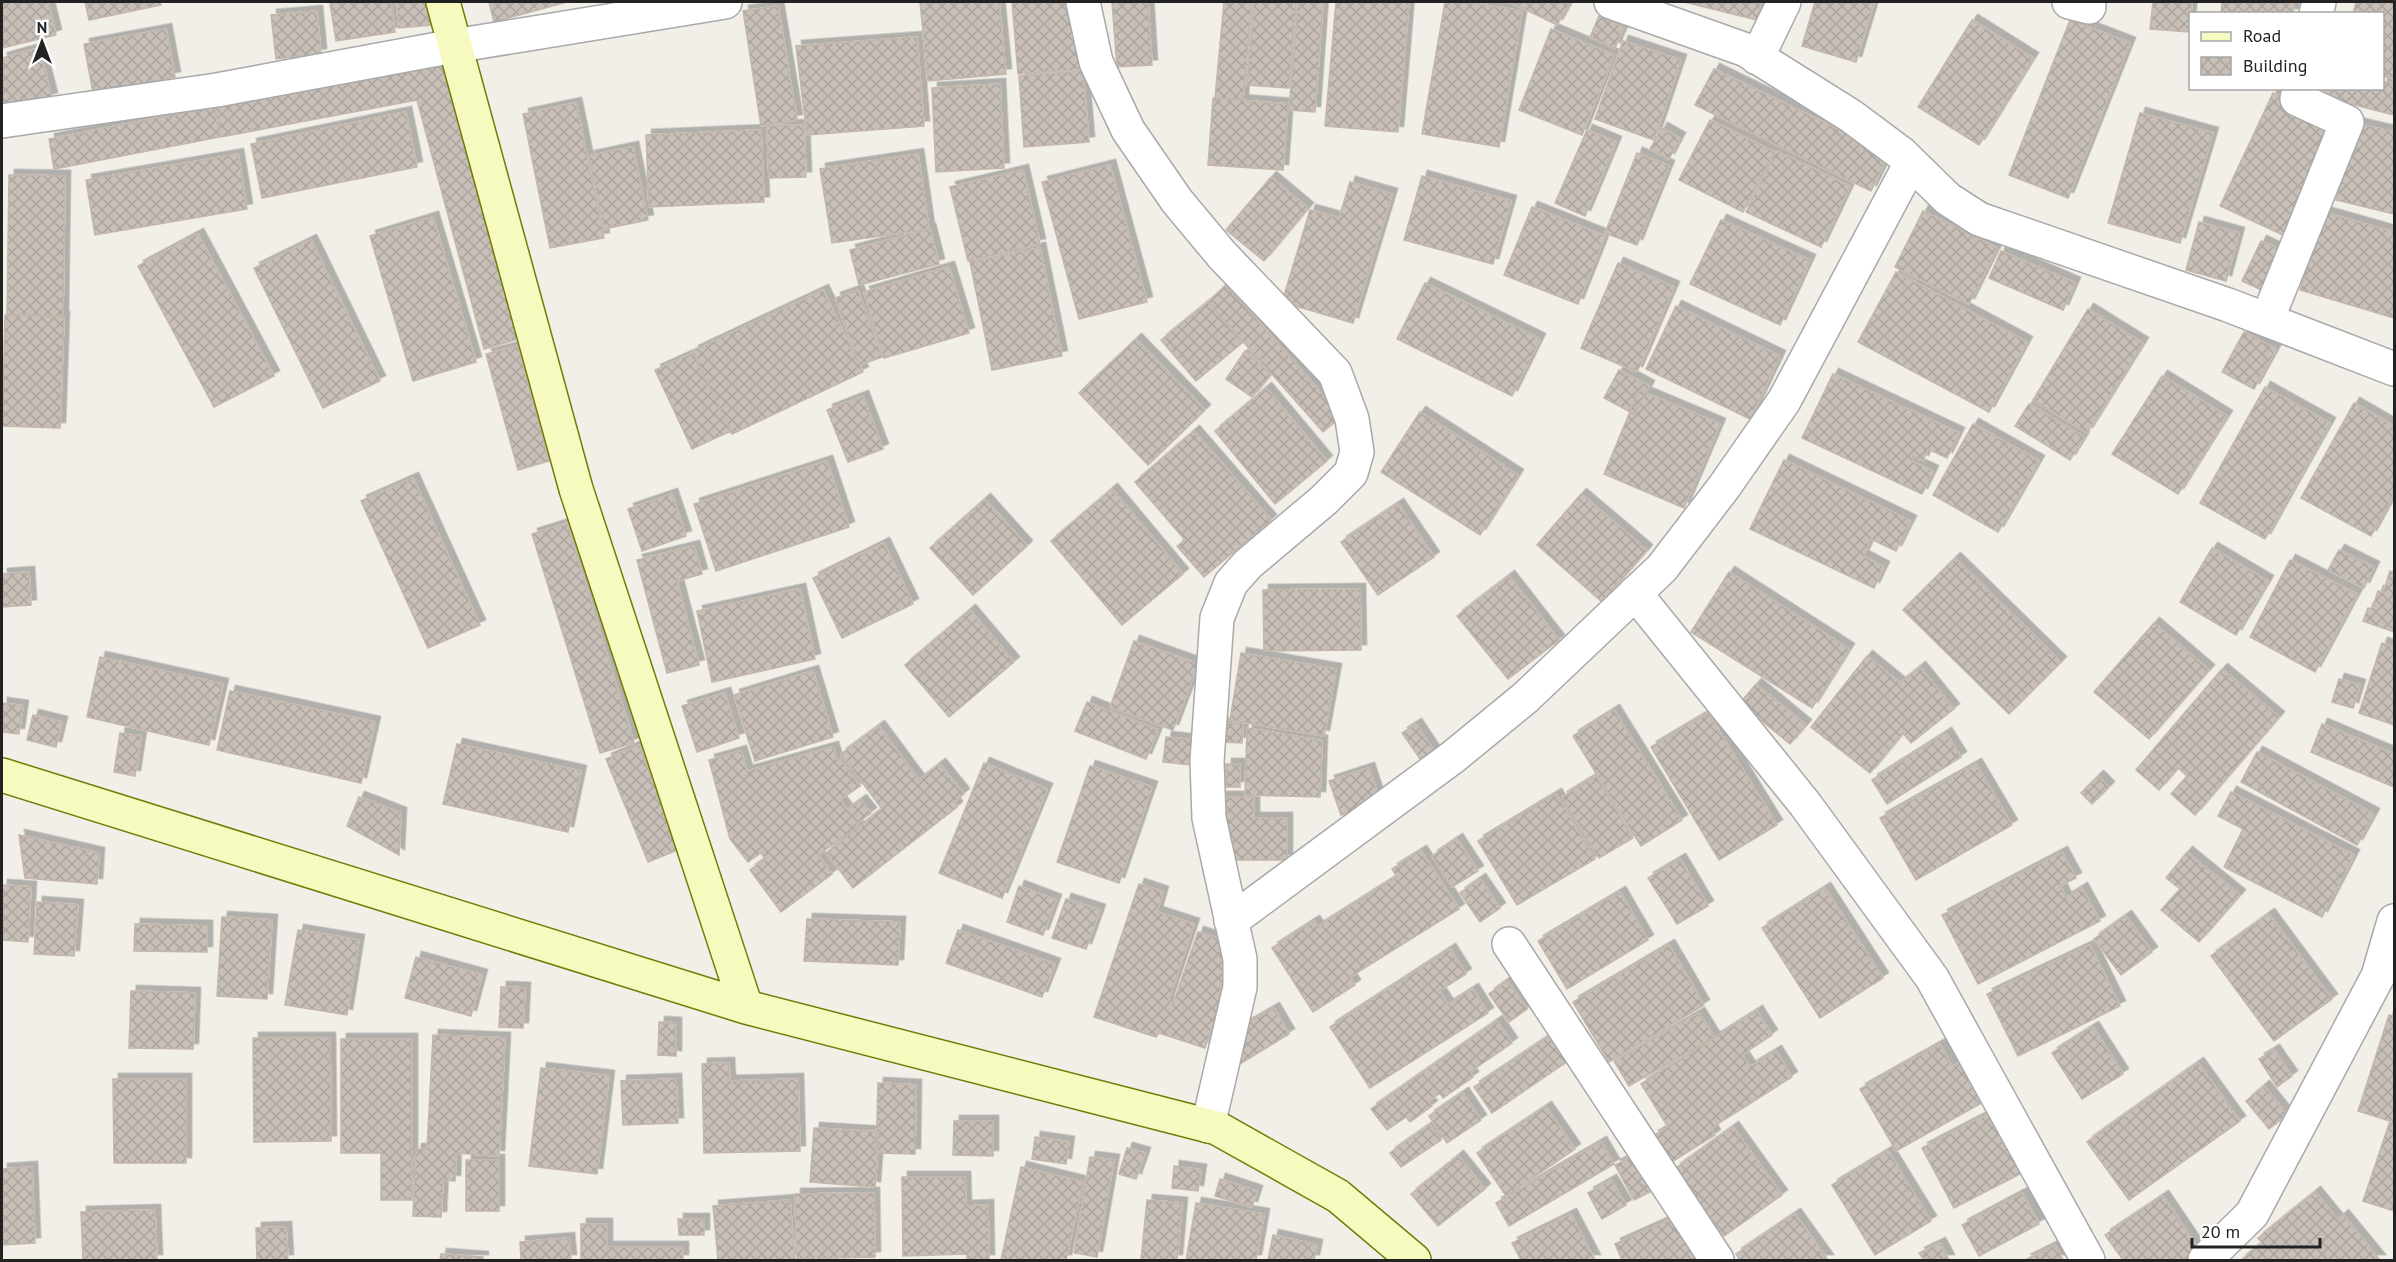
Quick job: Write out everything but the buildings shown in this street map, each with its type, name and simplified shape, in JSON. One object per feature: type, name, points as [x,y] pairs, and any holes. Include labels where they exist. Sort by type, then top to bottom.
[{"type":"main road","points":[[444,2],[454,46],[576,489],[746,1007]]},
{"type":"main road","points":[[2,775],[746,1007],[1217,1128],[1338,1196],[1414,1260]]},
{"type":"street","points":[[2,121],[217,90],[454,46],[725,2]]},
{"type":"street","points":[[1083,2],[1096,62],[1128,130],[1177,201],[1222,255],[1335,373],[1352,419],[1357,452],[1351,473],[1324,500],[1248,564],[1231,583],[1217,618],[1207,761],[1209,818],[1240,958],[1240,987],[1208,1126]]},
{"type":"street","points":[[1611,2],[1746,50],[1851,116],[1911,163],[1948,199],[1979,219],[2267,320],[2394,369]]},
{"type":"street","points":[[1757,58],[1784,2]]},
{"type":"street","points":[[2267,320],[2347,122],[2296,99],[2298,90]]},
{"type":"street","points":[[1231,921],[1452,757],[1525,698],[1662,568],[1724,487],[1784,401],[1911,163]]},
{"type":"street","points":[[1635,593],[1805,804],[1932,978],[2088,1260]]},
{"type":"street","points":[[2205,1260],[2252,1214],[2386,982],[2394,921]]},
{"type":"street","points":[[1509,944],[1717,1260]]}]
